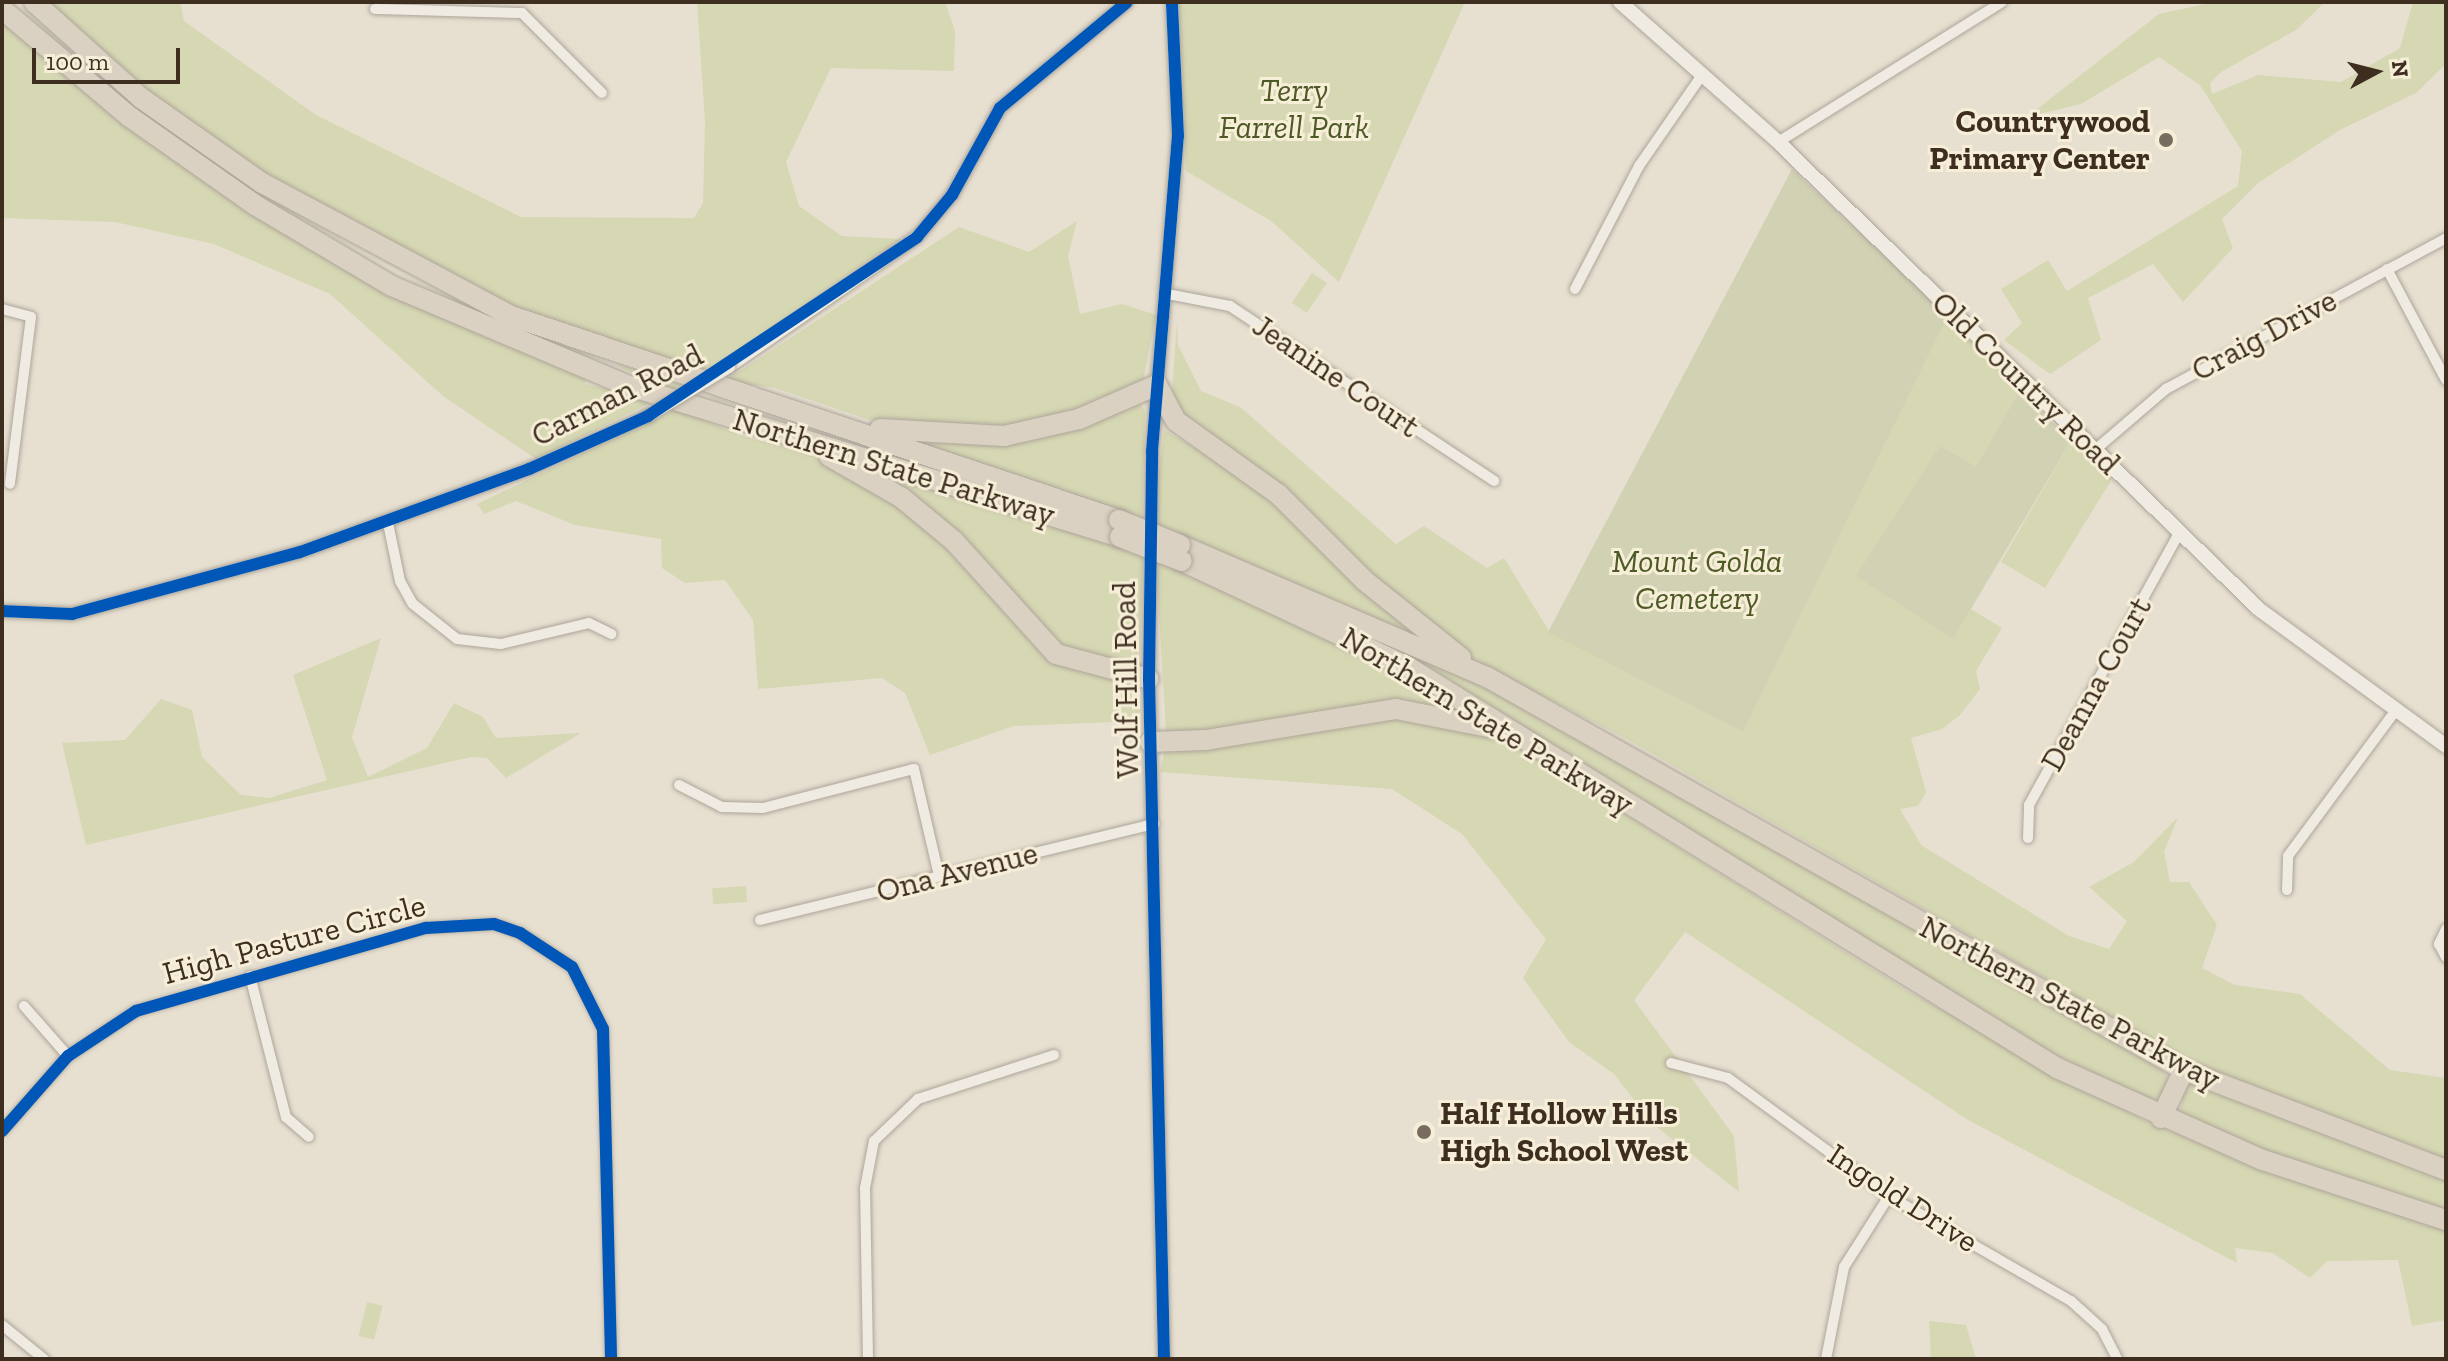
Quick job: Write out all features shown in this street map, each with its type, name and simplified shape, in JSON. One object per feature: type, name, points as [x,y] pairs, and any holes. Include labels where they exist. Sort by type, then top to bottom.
[{"type":"highway","name":"Northern State Parkway","points":[[34,2],[165,115],[262,183],[403,264],[511,316],[795,411],[1120,529],[1487,677],[2184,1070],[2446,1170]]},
{"type":"highway","name":"Northern State Parkway","points":[[2,9],[142,126],[255,205],[392,286],[626,385],[794,438],[1120,529]]},
{"type":"highway","points":[[795,411],[971,439],[1046,429],[1157,385],[1169,414],[1192,434],[1278,494],[1365,581],[1487,677]]},
{"type":"highway","points":[[1154,424],[1192,434]]},
{"type":"highway","points":[[794,438],[902,498],[954,541],[1056,654],[1149,679]]},
{"type":"highway","name":"Northern State Parkway","points":[[1181,553],[1408,667],[1529,739],[1950,1008],[2161,1118],[2446,1220]]},
{"type":"highway","points":[[1150,742],[1206,740],[1396,709],[1453,715],[1529,739]]},
{"type":"highway","points":[[2161,1118],[2184,1070]]},
{"type":"main road","name":"Old Country Road","points":[[1627,5],[1778,142],[2179,533],[2283,629],[2446,746]]},
{"type":"street","points":[[522,13],[527,2]]},
{"type":"street","name":"Carman Road","points":[[2,611],[72,614],[388,523],[648,416],[729,367],[917,237],[952,195],[1000,108],[1127,2]]},
{"type":"street","name":"Wolf Hill Road","points":[[1164,1359],[1149,679],[1154,424],[1168,294],[1178,136],[1172,2]]},
{"type":"street","points":[[1778,142],[2002,2]]},
{"type":"street","points":[[375,9],[522,13],[602,93]]},
{"type":"street","points":[[1575,289],[1639,166],[1702,75]]},
{"type":"street","name":"Craig Drive","points":[[2095,450],[2166,389],[2446,238]]},
{"type":"street","points":[[2387,269],[2446,380]]},
{"type":"street","name":"Jeanine Court","points":[[1168,294],[1230,306],[1494,481]]},
{"type":"street","points":[[2,309],[31,317],[10,484]]},
{"type":"street","points":[[388,523],[400,581],[413,604],[457,639],[501,644],[589,623],[612,634]]},
{"type":"street","name":"Deanna Court","points":[[2028,838],[2029,805],[2179,533]]},
{"type":"street","points":[[2287,890],[2288,856],[2396,710]]},
{"type":"street","points":[[679,785],[722,807],[763,808],[914,769],[939,876]]},
{"type":"street","name":"Ona Avenue","points":[[760,920],[1154,824]]},
{"type":"street","name":"High Pasture Circle","points":[[2,1131],[68,1056],[136,1011],[250,976],[458,923],[520,933],[572,967],[603,1029],[611,1359]]},
{"type":"street","points":[[2446,929],[2439,944],[2446,957]]},
{"type":"street","points":[[250,976],[286,1117],[309,1137]]},
{"type":"street","points":[[24,1006],[68,1056]]},
{"type":"street","points":[[868,1359],[865,1188],[874,1141],[918,1099],[1054,1055]]},
{"type":"street","name":"Ingold Drive","points":[[1671,1063],[1728,1078],[1889,1196],[2071,1301],[2102,1329],[2117,1359]]},
{"type":"street","points":[[1826,1359],[1844,1267],[1889,1196]]},
{"type":"street","points":[[2,1325],[44,1359]]},
{"type":"green space","points":[[45,2],[180,2],[184,21],[316,115],[521,217],[694,218],[703,203],[705,121],[697,2],[945,2],[955,31],[954,71],[831,68],[786,162],[799,206],[842,236],[901,239],[705,372],[517,310],[253,168],[148,92]]},
{"type":"green space","name":"Terry Farrell Park","points":[[1179,2],[1465,2],[1339,282],[1271,221],[1186,171]]},
{"type":"green space","points":[[2215,2],[2325,2],[2296,30],[2221,72],[2210,83],[2212,94],[2258,75],[2341,82],[2400,48],[2413,2],[2446,2],[2446,64],[2416,93],[2340,130],[2258,183],[2222,219],[2233,248],[2183,302],[2153,264],[2088,298],[2101,340],[2050,374],[2004,340],[2022,323],[2001,289],[2048,260],[2067,291],[2238,186],[2242,151],[2200,85],[2159,57],[2081,104],[2027,117],[2159,14]]},
{"type":"green space","points":[[2,17],[218,187],[586,376],[585,384],[656,400],[536,459],[443,396],[330,294],[214,244],[115,222],[2,218]]},
{"type":"green space","name":"Mount Golda Cemetery","points":[[1792,169],[1948,316],[1743,732],[1548,632]]},
{"type":"green space","points":[[1077,221],[1068,256],[1080,314],[1122,304],[1156,315],[1142,386],[1082,412],[997,432],[875,422],[775,388],[725,381],[959,227],[1029,252]]},
{"type":"green space","points":[[1312,273],[1327,283],[1307,313],[1292,303]]},
{"type":"green space","points":[[1948,316],[2020,390],[1976,466],[1940,446],[1952,639],[1971,609],[2002,628],[1976,671],[1980,689],[1960,715],[1942,729],[1911,738],[1926,792],[1918,806],[1900,809],[1921,845],[2069,936],[2109,949],[2127,921],[2089,887],[2134,862],[2178,817],[2164,852],[2170,882],[2189,882],[2217,925],[2202,968],[2235,985],[2300,994],[2390,1070],[2446,1078],[2446,1162],[2223,1080],[1625,738],[1473,660],[1171,406],[1177,321],[1178,345],[1201,391],[1240,407],[1396,544],[1424,526],[1487,568],[1504,558],[1549,631],[1743,732]]},
{"type":"green space","points":[[614,364],[625,366],[686,383],[669,392]]},
{"type":"green space","points":[[2020,390],[2071,441],[1953,639],[1856,576],[1940,446],[1976,466]]},
{"type":"green space","points":[[1138,400],[1145,411],[1142,519],[925,445]]},
{"type":"green space","points":[[678,408],[739,435],[811,454],[912,512],[1048,659],[1132,686],[1140,695],[1141,732],[1114,722],[1014,726],[930,755],[905,693],[882,678],[758,689],[753,620],[725,580],[685,583],[662,568],[661,539],[575,525],[516,501],[484,514],[477,504]]},
{"type":"green space","points":[[1164,430],[1268,490],[1427,642],[1153,523]]},
{"type":"green space","points":[[2071,441],[2112,479],[2045,588],[2001,562]]},
{"type":"green space","points":[[860,464],[1143,555],[1140,663],[1131,668],[1046,640]]},
{"type":"green space","points":[[1156,560],[1323,630],[1477,717],[1440,708],[1207,737],[1166,732]]},
{"type":"green space","points":[[1310,609],[1422,654],[1554,721],[1914,926],[2162,1070],[2169,1080],[2163,1098],[2150,1101],[2094,1081],[1421,663]]},
{"type":"green space","points":[[381,638],[352,737],[368,777],[427,748],[454,703],[483,717],[496,738],[581,733],[506,778],[487,758],[471,757],[86,845],[62,743],[125,740],[161,699],[192,710],[202,757],[241,795],[269,798],[327,780],[293,675]]},
{"type":"green space","points":[[1387,713],[1481,729],[1508,741],[1906,990],[2146,1121],[2269,1172],[2446,1228],[2446,1320],[2412,1326],[2398,1260],[2327,1261],[2310,1278],[2273,1253],[2235,1248],[2237,1263],[1968,1120],[1685,932],[1634,1000],[1734,1136],[1739,1192],[1653,1124],[1614,1074],[1569,1042],[1523,978],[1546,939],[1462,834],[1392,789],[1160,772],[1165,750]]},
{"type":"green space","points":[[746,886],[747,902],[713,904],[712,888]]},
{"type":"green space","points":[[2192,1084],[2446,1177],[2446,1213],[2280,1158],[2180,1112],[2185,1085]]},
{"type":"green space","points":[[367,1302],[383,1306],[374,1340],[359,1336]]},
{"type":"green space","points":[[1929,1321],[1966,1325],[1976,1359],[1931,1359]]},
{"type":"cycle path","points":[[2,611],[72,614],[300,552],[529,469],[648,416],[917,237],[952,195],[1000,108],[1127,2]]},
{"type":"cycle path","points":[[1164,1359],[1149,679],[1152,451],[1178,136],[1172,2]]},
{"type":"cycle path","points":[[2,1131],[68,1056],[136,1011],[426,928],[494,924],[520,933],[572,967],[603,1029],[611,1359]]},
{"type":"place","name":"Countrywood Primary Center","points":[[2166,140]]},
{"type":"place","name":"Half Hollow Hills High School West","points":[[1424,1132]]}]
